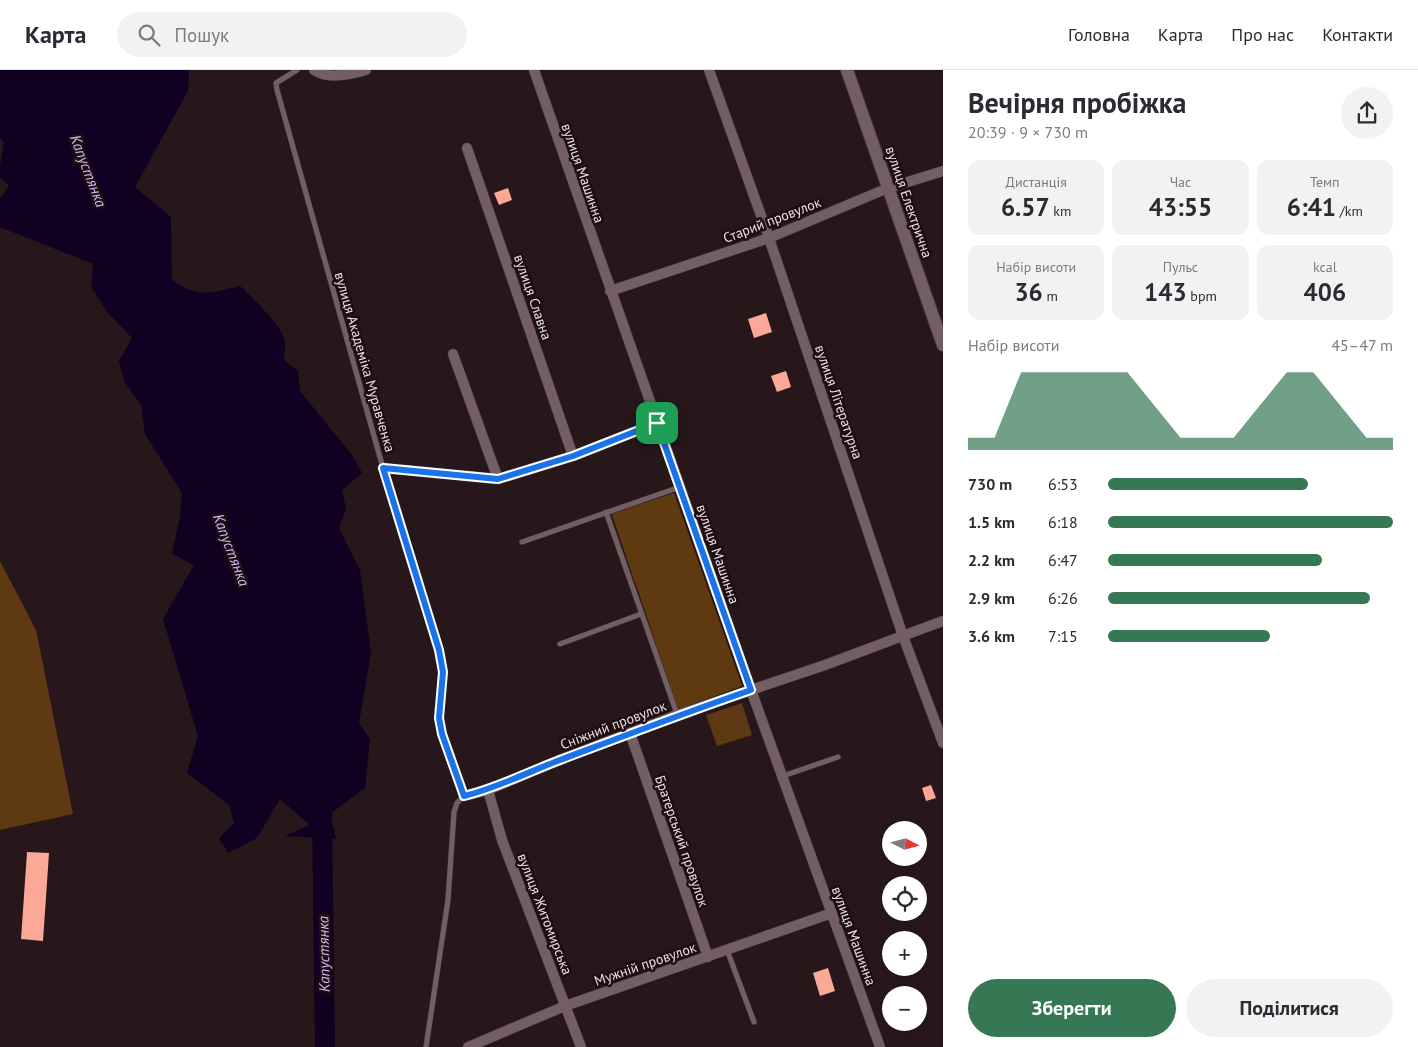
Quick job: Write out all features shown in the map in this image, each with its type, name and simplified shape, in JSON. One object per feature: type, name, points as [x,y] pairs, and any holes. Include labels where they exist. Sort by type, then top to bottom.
[{"type":"street","points":[[314,70],[330,76],[348,75],[366,70]]},
{"type":"street","name":"вулиця Машинна","points":[[534,70],[751,690],[880,1047]]},
{"type":"street","name":"вулиця Літературна","points":[[709,70],[769,238],[903,636],[943,743]]},
{"type":"street","name":"вулиця Електрична","points":[[847,70],[943,345]]},
{"type":"street","name":"вулиця Славна","points":[[468,148],[573,456]]},
{"type":"street","name":"Старий провулок","points":[[610,291],[769,238],[888,188],[943,171]]},
{"type":"street","points":[[453,354],[498,479]]},
{"type":"street","points":[[383,468],[498,479],[573,456],[657,423]]},
{"type":"street","name":"Сніжний провулок","points":[[464,796],[488,790],[557,761],[677,715],[825,665],[943,621]]},
{"type":"street","name":"Братерський провулок","points":[[630,733],[708,957]]},
{"type":"street","name":"вулиця Житомирська","points":[[488,790],[502,840],[581,1047]]},
{"type":"street","name":"Мужній провулок","points":[[468,1047],[565,1006],[832,913]]},
{"type":"lane","name":"вулиця Академіка Муравченка","points":[[297,70],[276,83],[383,468],[439,650],[443,672],[439,718],[442,734],[464,796]]},
{"type":"lane","points":[[522,542],[680,487]]},
{"type":"lane","points":[[606,512],[677,715]]},
{"type":"lane","points":[[560,644],[642,614]]},
{"type":"lane","points":[[783,776],[838,757]]},
{"type":"lane","points":[[426,1047],[448,900],[454,812],[457,803],[464,796]]},
{"type":"lane","points":[[727,950],[754,1022]]},
{"type":"shaded area","points":[[674,493],[742,686],[678,709],[612,514]]},
{"type":"shaded area","points":[[674,493],[691,541],[660,524],[645,539],[640,554],[640,579],[635,583],[612,514]]},
{"type":"shaded area","points":[[691,541],[742,686],[678,709],[650,627],[656,617],[666,615],[673,629],[673,639],[685,652],[692,640],[704,639],[706,630],[690,588],[682,548]]},
{"type":"shaded area","points":[[0,561],[36,630],[73,814],[0,830]]},
{"type":"shaded area","points":[[742,703],[752,735],[717,746],[706,715]]},
{"type":"water","points":[[0,70],[189,70],[188,91],[135,187],[171,217],[172,280],[190,290],[205,293],[240,286],[258,304],[278,327],[285,340],[284,360],[298,371],[300,391],[352,455],[362,473],[342,490],[346,509],[339,528],[360,570],[371,653],[359,723],[370,739],[365,788],[330,814],[336,839],[285,836],[310,825],[280,799],[257,838],[228,853],[219,838],[234,823],[229,805],[187,773],[198,736],[163,619],[194,565],[172,554],[180,516],[182,493],[145,434],[141,405],[124,381],[119,361],[132,338],[107,312],[91,286],[93,264],[0,227],[0,199],[9,185],[0,177],[4,142],[0,138]]},
{"type":"building","points":[[508,188],[512,200],[499,205],[494,193]]},
{"type":"building","points":[[766,313],[772,332],[754,338],[748,319]]},
{"type":"building","points":[[786,371],[791,387],[777,392],[771,376]]},
{"type":"building","points":[[931,785],[936,798],[926,801],[922,788]]},
{"type":"building","points":[[27,852],[49,853],[43,941],[21,939]]},
{"type":"building","points":[[828,968],[835,991],[820,996],[813,973]]},
{"type":"waterway","name":"Капустянка","points":[[322,812],[325,1047]]},
{"type":"route","points":[[657,423],[751,690],[677,715],[557,761],[488,790],[464,796],[442,734],[439,718],[443,672],[439,650],[383,468],[498,479],[573,456],[657,423]]}]
